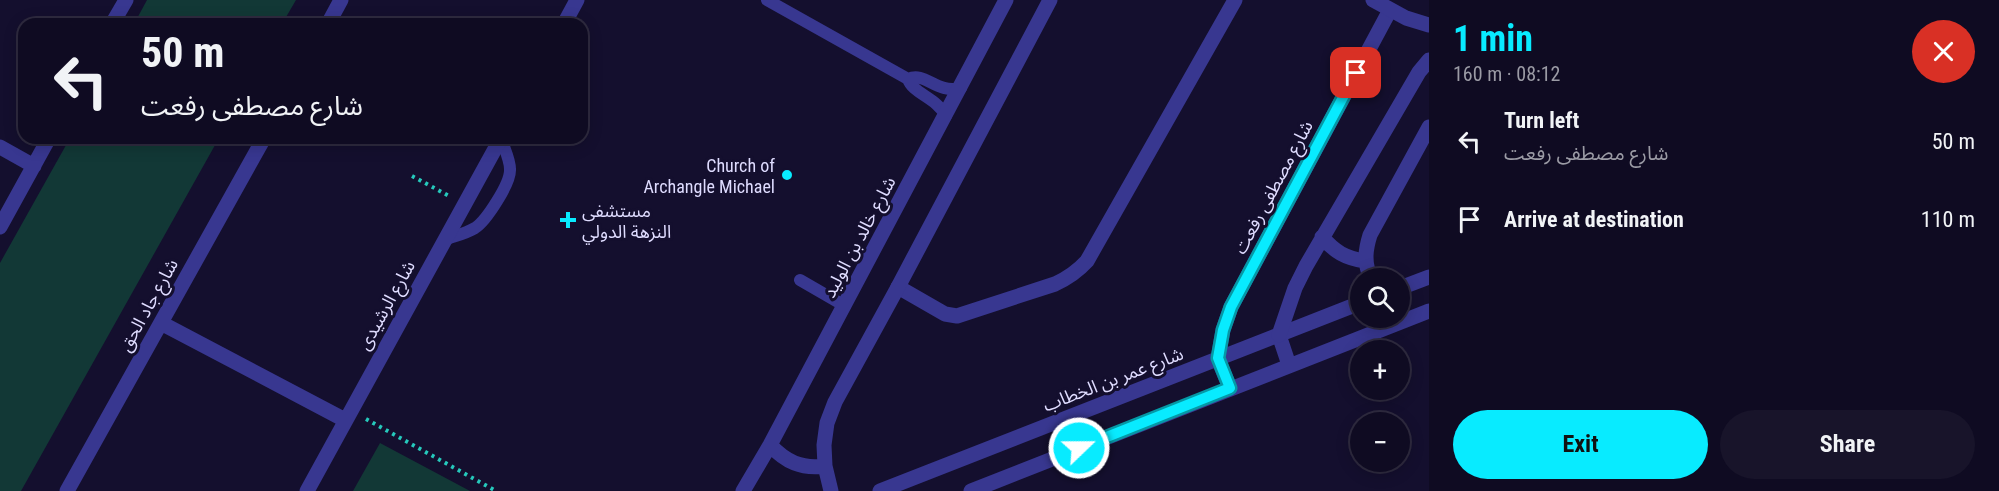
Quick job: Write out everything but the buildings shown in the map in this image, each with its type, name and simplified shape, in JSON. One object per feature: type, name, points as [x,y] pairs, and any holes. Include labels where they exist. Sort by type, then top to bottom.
[{"type":"street","points":[[116,18],[126,0]]},
{"type":"street","points":[[330,18],[341,0]]},
{"type":"street","points":[[567,18],[577,0]]},
{"type":"street","name":"شارع خالد بن الوليد","points":[[743,491],[845,306],[1006,0]]},
{"type":"street","points":[[831,491],[825,466],[824,445],[827,423],[835,402],[1050,0]]},
{"type":"street","points":[[898,288],[945,314],[957,316],[1055,284],[1078,271],[1087,261],[1235,0]]},
{"type":"street","points":[[1374,0],[1390,10],[1429,25]]},
{"type":"street","name":"شارع مصطفى رفعت","points":[[1218,358],[1223,330],[1231,307],[1390,10]]},
{"type":"street","points":[[1289,365],[1279,335],[1294,288],[1419,72],[1429,60]]},
{"type":"street","points":[[1367,268],[1365,250],[1370,235],[1429,127]]},
{"type":"street","points":[[0,227],[46,144]]},
{"type":"street","name":"شارع جاد الحق","points":[[67,491],[261,144]]},
{"type":"street","name":"شارع الرشيدى","points":[[307,491],[498,144]]},
{"type":"street","points":[[0,147],[34,166]]},
{"type":"street","points":[[1322,237],[1341,255],[1365,261]]},
{"type":"street","points":[[1410,284],[1429,277]]},
{"type":"street","name":"شارع عمر بن الخطاب","points":[[880,491],[1350,307]]},
{"type":"street","points":[[971,491],[1429,311]]},
{"type":"street","points":[[160,323],[347,415]]},
{"type":"street","points":[[1218,358],[1230,388]]},
{"type":"street","points":[[770,445],[781,457],[795,465],[811,468],[825,466]]},
{"type":"lane","points":[[767,0],[908,79],[913,87],[938,104],[946,116]]},
{"type":"lane","points":[[908,79],[919,77],[946,90],[961,88]]},
{"type":"lane","points":[[444,240],[475,228],[484,221],[509,179],[509,159],[503,144]]},
{"type":"lane","points":[[800,280],[845,306]]},
{"type":"path","points":[[412,176],[464,204]]},
{"type":"path","points":[[347,415],[496,491]]},
{"type":"green space","points":[[147,0],[296,0],[286,18],[137,18]]},
{"type":"green space","points":[[67,144],[216,144],[21,491],[0,491],[0,263]]},
{"type":"green space","points":[[380,443],[470,491],[353,491]]},
{"type":"place","name":"Church of Archangle Michael","points":[[787,175]]},
{"type":"place","name":"مستشفى النزهة الدولي","points":[[568,220]]},
{"type":"route","points":[[1079,448],[1230,388],[1218,358],[1223,330],[1231,307],[1356,73]]}]
